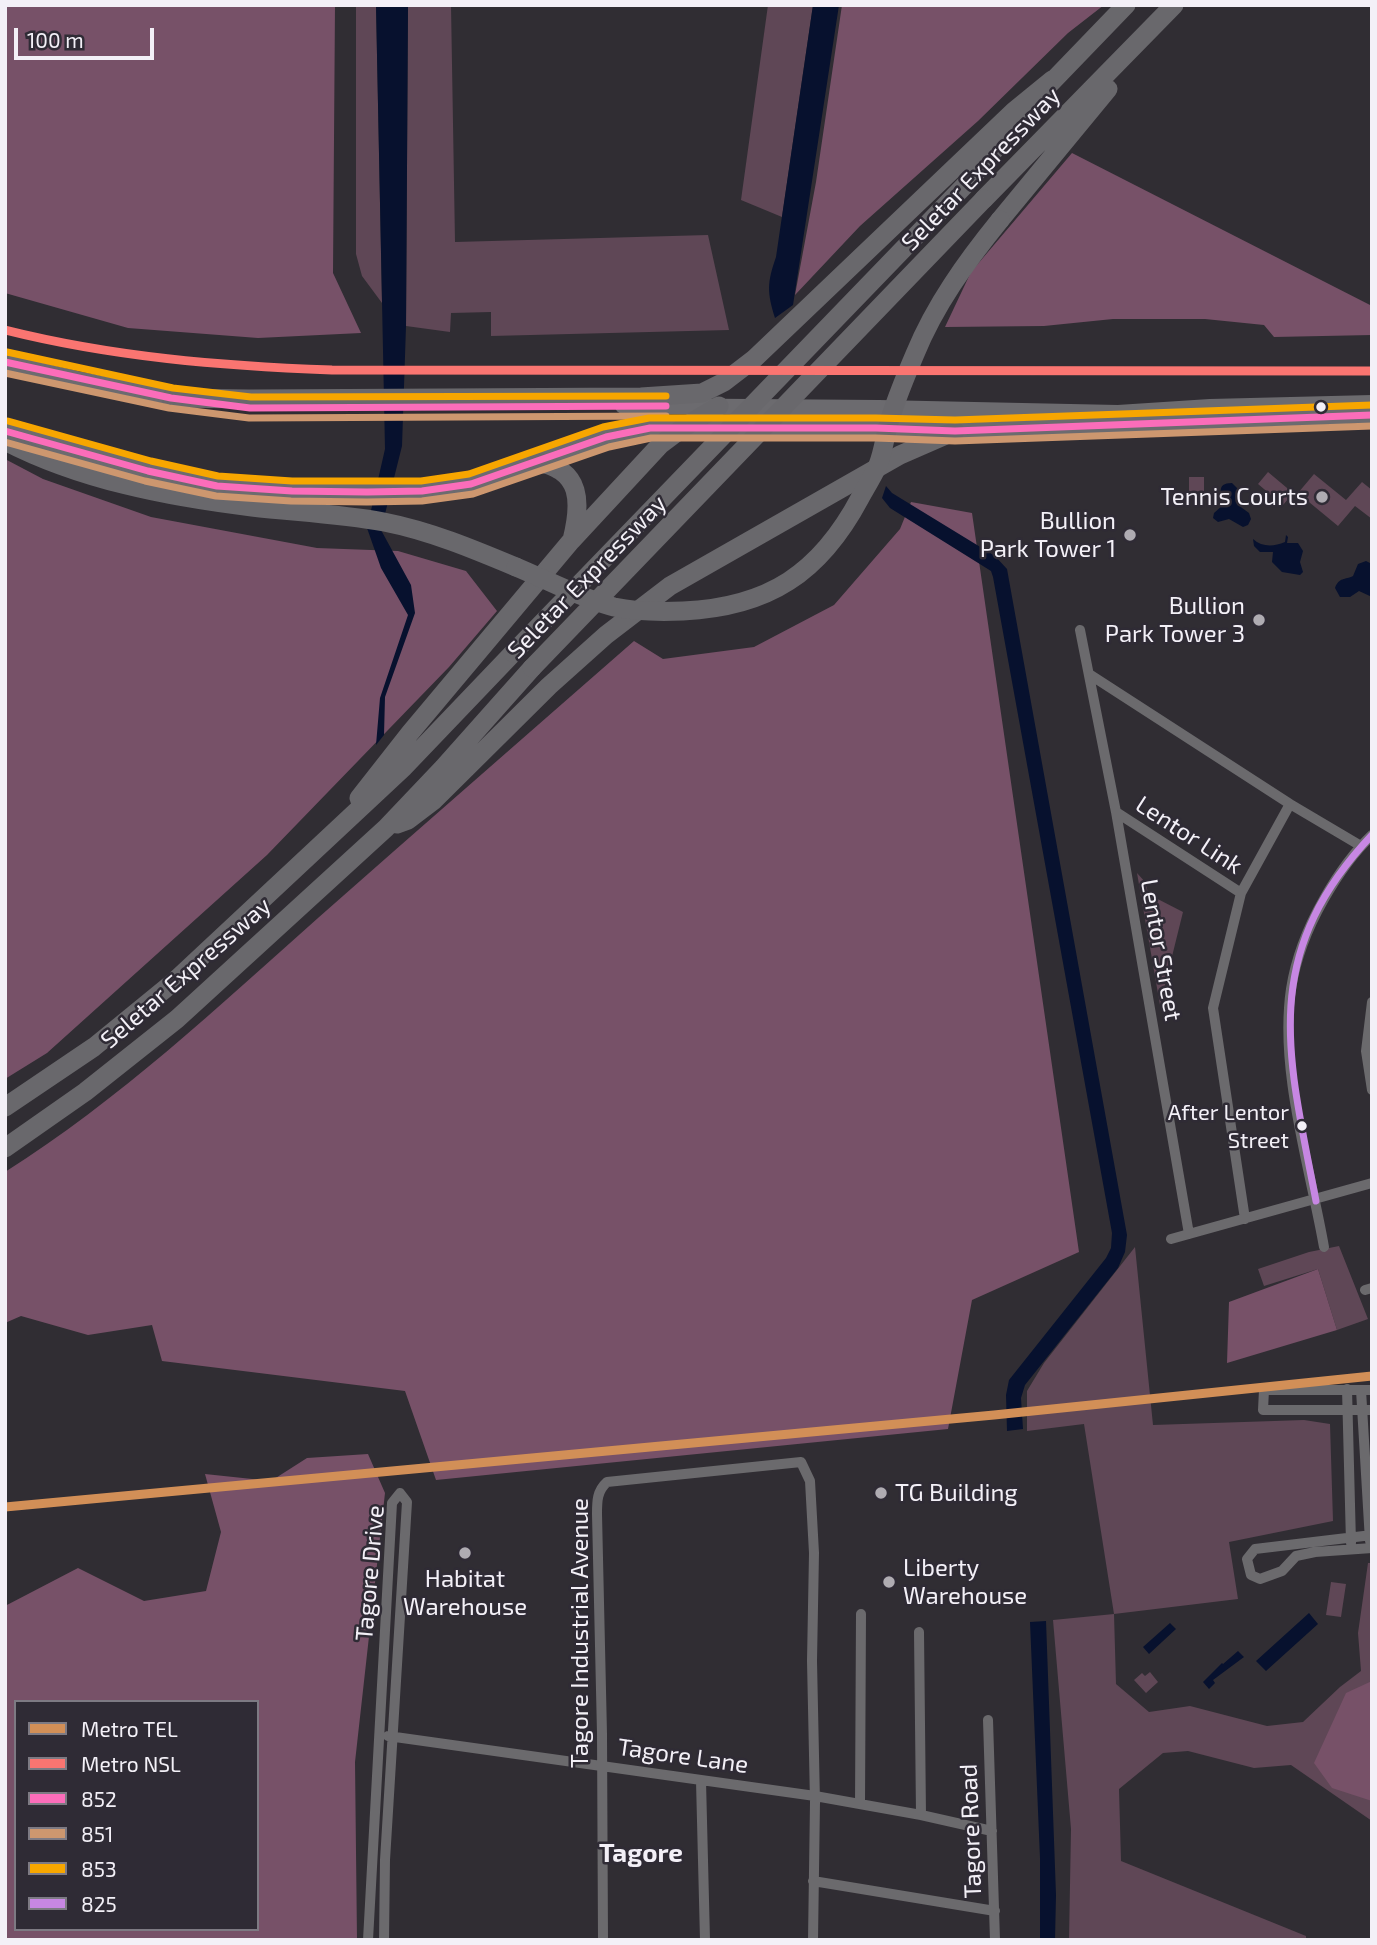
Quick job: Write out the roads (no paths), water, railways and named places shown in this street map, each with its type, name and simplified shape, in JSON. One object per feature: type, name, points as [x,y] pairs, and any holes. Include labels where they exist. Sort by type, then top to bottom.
[{"type":"highway","name":"Seletar Expressway","points":[[5,1107],[94,1046],[176,980],[404,767],[968,182],[1052,80],[1126,5]]},
{"type":"highway","name":"Seletar Expressway","points":[[5,1148],[85,1092],[177,1019],[386,828],[532,668],[1174,5]]},
{"type":"highway","points":[[5,441],[65,466],[194,498],[355,518],[414,529],[482,553],[611,606],[663,612],[711,608],[760,595],[799,575],[829,548],[841,531],[878,465],[890,420],[915,353],[939,306],[967,262],[1112,85],[1124,57]]},
{"type":"highway","points":[[171,398],[372,402],[641,397],[702,393],[724,382],[754,359],[1014,111],[1052,80]]},
{"type":"highway","points":[[354,816],[358,800],[367,787],[571,541],[660,445],[719,406]]},
{"type":"highway","points":[[386,828],[408,820],[433,801],[549,686],[606,635],[670,586],[900,455],[955,431]]},
{"type":"highway","points":[[536,462],[559,470],[572,483],[578,502],[571,541]]},
{"type":"main road","points":[[5,362],[171,398]]},
{"type":"main road","points":[[372,402],[418,407],[719,406],[1118,413],[1234,406],[1372,403]]},
{"type":"main road","points":[[876,428],[879,408]]},
{"type":"main road","points":[[5,431],[148,471],[217,486],[367,492],[422,491],[487,480],[624,433],[650,428],[876,428],[955,431],[1372,415]]},
{"type":"street","name":"Lentor Street","points":[[1080,630],[1115,812],[1189,1234]]},
{"type":"street","points":[[1089,674],[1290,804],[1361,846]]},
{"type":"street","points":[[1245,1219],[1213,1008],[1241,893],[1290,804]]},
{"type":"street","name":"Lentor Link","points":[[1115,812],[1241,893]]},
{"type":"street","points":[[1324,1247],[1289,1055],[1291,990],[1305,935],[1332,883],[1372,836]]},
{"type":"street","points":[[1372,1002],[1366,1051],[1372,1090]]},
{"type":"street","points":[[1171,1239],[1372,1183]]},
{"type":"street","points":[[1367,1410],[1263,1410],[1264,1390],[1367,1390],[1367,1410],[1365,1446],[1371,1535],[1371,1548],[1352,1543],[1255,1549],[1247,1559],[1251,1574],[1260,1579],[1282,1571],[1296,1556],[1352,1543],[1371,1535]]},
{"type":"street","points":[[1347,1390],[1352,1543]]},
{"type":"street","points":[[1365,1446],[1372,1431]]},
{"type":"street","name":"Tagore Industrial Avenue","points":[[603,1940],[597,1498],[601,1487],[607,1482],[801,1462],[807,1470],[814,1553],[812,1661],[815,1796]]},
{"type":"street","name":"Tagore Drive","points":[[368,1940],[392,1503],[400,1493],[408,1502],[384,1860],[384,1940]]},
{"type":"street","points":[[860,1804],[861,1614]]},
{"type":"street","points":[[919,1632],[921,1815]]},
{"type":"street","name":"Tagore Road","points":[[988,1720],[995,1940]]},
{"type":"street","name":"Tagore Lane","points":[[378,1735],[815,1796],[992,1831]]},
{"type":"street","points":[[701,1781],[705,1940]]},
{"type":"street","points":[[813,1940],[815,1796]]},
{"type":"street","points":[[813,1881],[995,1911]]},
{"type":"water","points":[[376,5],[408,5],[406,326],[402,446],[381,530],[411,585],[415,613],[385,697],[384,735],[376,745],[380,698],[408,615],[381,568],[367,528],[385,449]]},
{"type":"water","points":[[813,5],[839,5],[793,305],[775,318],[769,294],[770,281],[776,257]]},
{"type":"water","points":[[1232,483],[1240,491],[1238,505],[1249,513],[1251,519],[1248,525],[1243,527],[1229,519],[1218,522],[1213,518],[1214,513],[1223,505],[1221,487]]},
{"type":"water","points":[[886,486],[892,493],[995,556],[1007,569],[1127,1235],[1125,1252],[1118,1268],[1025,1385],[1021,1398],[1023,1429],[1007,1431],[1006,1395],[1009,1380],[1106,1258],[1111,1248],[1112,1233],[993,577],[991,571],[890,508],[882,498]]},
{"type":"water","points":[[1286,535],[1287,543],[1298,543],[1303,551],[1300,562],[1303,572],[1300,575],[1282,572],[1272,562],[1273,552],[1260,552],[1254,546],[1253,539],[1260,544],[1272,545],[1285,542]]},
{"type":"water","points":[[1366,561],[1372,564],[1372,597],[1359,591],[1350,597],[1340,597],[1335,588],[1337,584],[1340,580],[1353,576],[1358,564]]},
{"type":"water","points":[[1309,1613],[1318,1624],[1266,1671],[1256,1661]]},
{"type":"water","points":[[1046,1621],[1056,1895],[1055,1940],[1040,1940],[1040,1858],[1030,1622]]},
{"type":"water","points":[[1170,1623],[1176,1629],[1149,1654],[1143,1647]]},
{"type":"water","points":[[1238,1651],[1244,1657],[1213,1680],[1215,1683],[1209,1689],[1203,1682]]},
{"type":"metro line","name":"NSL","points":[[5,330],[86,347],[167,359],[332,370],[1372,371]]},
{"type":"metro line","name":"TEL","points":[[5,1507],[994,1415],[1372,1376]]},
{"type":"place","name":"Tennis Courts","points":[[1322,497]]},
{"type":"place","name":"Bullion Park Tower 1","points":[[1130,535]]},
{"type":"place","name":"Bullion Park Tower 3","points":[[1259,620]]},
{"type":"place","name":"After Lentor Street","points":[[1302,1126]]},
{"type":"place","name":"TG Building","points":[[881,1493]]},
{"type":"place","name":"Habitat Warehouse","points":[[465,1553]]},
{"type":"place","name":"Liberty Warehouse","points":[[889,1582]]},
{"type":"district","name":"Tagore","points":[[641,1853]]}]
